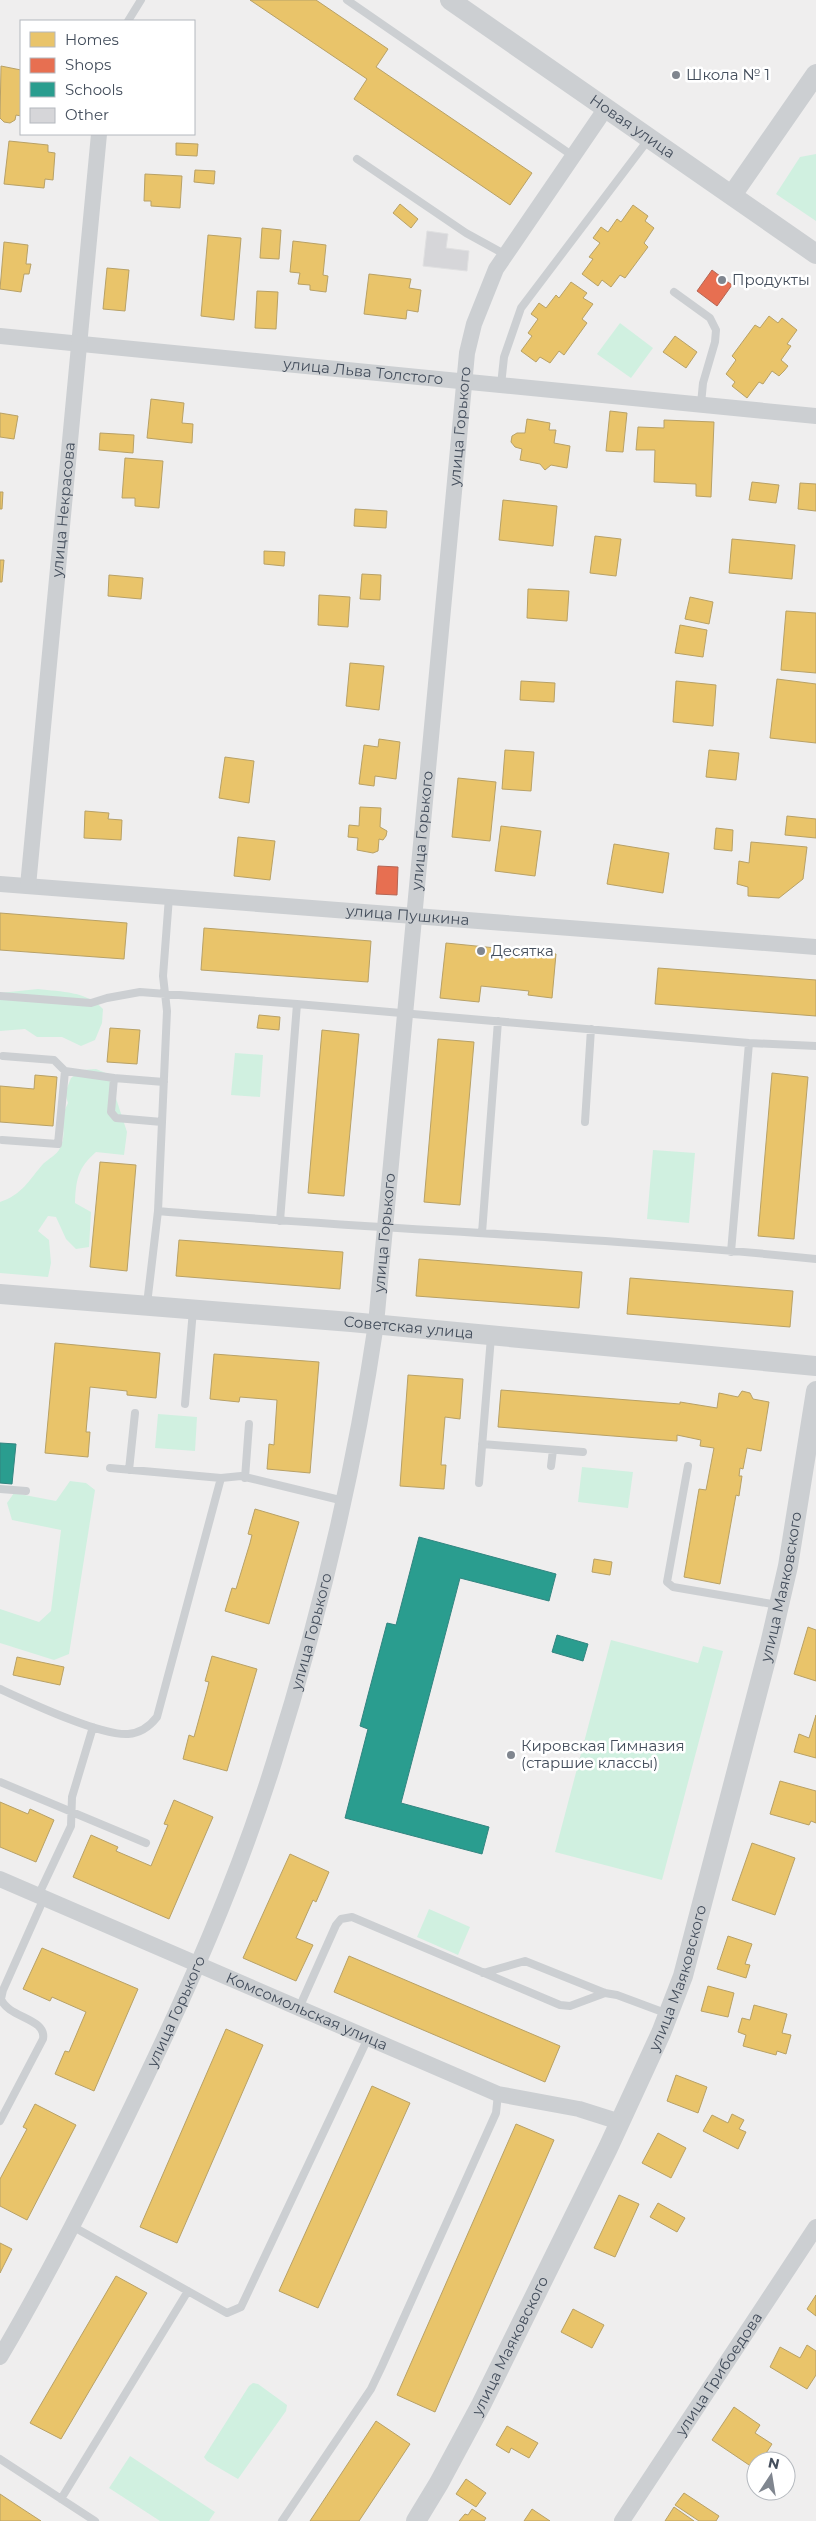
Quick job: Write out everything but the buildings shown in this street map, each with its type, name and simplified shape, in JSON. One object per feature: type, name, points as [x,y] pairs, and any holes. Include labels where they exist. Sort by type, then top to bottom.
[{"type":"street","name":"Новая улица","points":[[450,0],[816,254]]},
{"type":"street","points":[[732,195],[816,74]]},
{"type":"street","name":"улица Горького","points":[[0,2357],[72,2226],[141,2089],[198,1965],[228,1891],[274,1764],[306,1654],[344,1501],[367,1384],[376,1324],[416,916],[467,353],[474,324],[496,270],[606,108]]},
{"type":"street","name":"улица Некрасова","points":[[28,886],[99,135]]},
{"type":"street","name":"улица Льва Толстого","points":[[0,336],[78,342],[816,416]]},
{"type":"street","name":"улица Пушкина","points":[[0,884],[816,947]]},
{"type":"street","name":"Советская улица","points":[[0,1294],[376,1324],[816,1366]]},
{"type":"street","name":"улица Маяковского","points":[[416,2521],[482,2405],[620,2122],[668,2015],[685,1966],[788,1566],[816,1391]]},
{"type":"street","name":"Комсомольская улица","points":[[0,1879],[498,2094],[579,2109],[620,2122]]},
{"type":"street","name":"улица Грибоедова","points":[[622,2521],[816,2228]]},
{"type":"lane","points":[[129,20],[141,0]]},
{"type":"lane","points":[[347,0],[573,156]]},
{"type":"lane","points":[[501,385],[504,357],[521,308],[649,138]]},
{"type":"lane","points":[[357,159],[466,233],[506,255]]},
{"type":"lane","points":[[674,292],[710,318],[716,330],[715,342],[702,383],[701,404]]},
{"type":"lane","points":[[147,1306],[158,1211],[167,1011],[163,976],[169,897]]},
{"type":"lane","points":[[0,996],[91,1003],[140,992],[749,1043],[816,1046]]},
{"type":"lane","points":[[280,1221],[298,1004]]},
{"type":"lane","points":[[482,1233],[498,1021]]},
{"type":"lane","points":[[585,1122],[591,1029]]},
{"type":"lane","points":[[731,1252],[749,1043]]},
{"type":"lane","points":[[3,1056],[54,1060],[65,1071],[114,1078],[164,1082]]},
{"type":"lane","points":[[2,1140],[58,1144],[65,1071]]},
{"type":"lane","points":[[114,1078],[111,1112],[116,1118],[162,1122]]},
{"type":"lane","points":[[158,1211],[386,1229],[482,1233],[816,1260]]},
{"type":"lane","points":[[185,1404],[193,1310]]},
{"type":"lane","points":[[479,1482],[491,1335]]},
{"type":"lane","points":[[130,1470],[135,1413]]},
{"type":"lane","points":[[245,1478],[249,1424]]},
{"type":"lane","points":[[482,1444],[583,1452]]},
{"type":"lane","points":[[552,1466],[553,1450]]},
{"type":"lane","points":[[688,1466],[667,1582],[673,1587],[778,1605]]},
{"type":"lane","points":[[110,1468],[221,1478],[245,1478],[344,1501]]},
{"type":"lane","points":[[0,1689],[93,1727],[128,1734],[141,1731],[151,1724],[157,1717],[221,1478]]},
{"type":"lane","points":[[0,1489],[26,1491]]},
{"type":"lane","points":[[0,2121],[43,2039],[43,2032],[39,2026],[9,2010],[1,1999],[3,1990],[71,1826],[72,1797],[93,1727]]},
{"type":"lane","points":[[0,1782],[146,1843]]},
{"type":"lane","points":[[299,2008],[336,1925],[341,1919],[352,1917],[560,2005],[570,2006],[605,1993]]},
{"type":"lane","points":[[483,1972],[525,1961],[605,1993],[617,1995],[668,2015]]},
{"type":"lane","points":[[72,2226],[227,2313],[241,2307],[368,2038]]},
{"type":"lane","points":[[282,2521],[371,2389],[496,2113],[498,2094]]},
{"type":"lane","points":[[61,2499],[188,2291]]},
{"type":"lane","points":[[0,2460],[95,2521]]},
{"type":"green space","points":[[816,154],[816,221],[776,194],[800,157]]},
{"type":"green space","points":[[620,323],[653,348],[631,378],[597,354]]},
{"type":"green space","points":[[38,989],[73,993],[89,999],[103,1009],[102,1023],[95,1040],[81,1046],[62,1037],[37,1037],[25,1029],[0,1031],[0,993]]},
{"type":"green space","points":[[235,1053],[263,1055],[260,1097],[231,1095]]},
{"type":"green space","points":[[96,1069],[108,1074],[127,1132],[124,1155],[96,1152],[85,1163],[79,1174],[75,1203],[91,1212],[89,1247],[76,1249],[66,1239],[56,1217],[48,1216],[38,1231],[49,1240],[51,1263],[48,1277],[0,1273],[0,1202],[20,1191],[43,1164],[59,1150],[63,1137],[61,1118],[68,1103],[65,1093],[71,1078],[82,1070]]},
{"type":"green space","points":[[653,1150],[695,1153],[689,1223],[647,1219]]},
{"type":"green space","points":[[158,1414],[197,1417],[195,1451],[155,1448]]},
{"type":"green space","points":[[582,1467],[633,1472],[628,1508],[578,1502]]},
{"type":"green space","points":[[70,1481],[86,1483],[95,1490],[69,1654],[54,1660],[0,1643],[0,1609],[39,1622],[51,1611],[61,1530],[12,1520],[7,1503],[14,1493],[56,1501]]},
{"type":"green space","points":[[611,1640],[698,1663],[703,1646],[723,1651],[662,1880],[555,1852]]},
{"type":"green space","points":[[429,1909],[470,1927],[458,1955],[417,1937]]},
{"type":"green space","points":[[253,2383],[258,2384],[287,2405],[286,2411],[238,2479],[207,2461],[204,2457],[249,2386]]},
{"type":"green space","points":[[130,2456],[215,2512],[209,2521],[160,2521],[109,2488]]},
{"type":"place","name":"Школа № 1","points":[[676,75]]},
{"type":"place","name":"Продукты","points":[[722,280]]},
{"type":"place","name":"Десятка","points":[[481,951]]},
{"type":"place","name":"Кировская Гимназия (старшие классы)","points":[[511,1755]]}]
